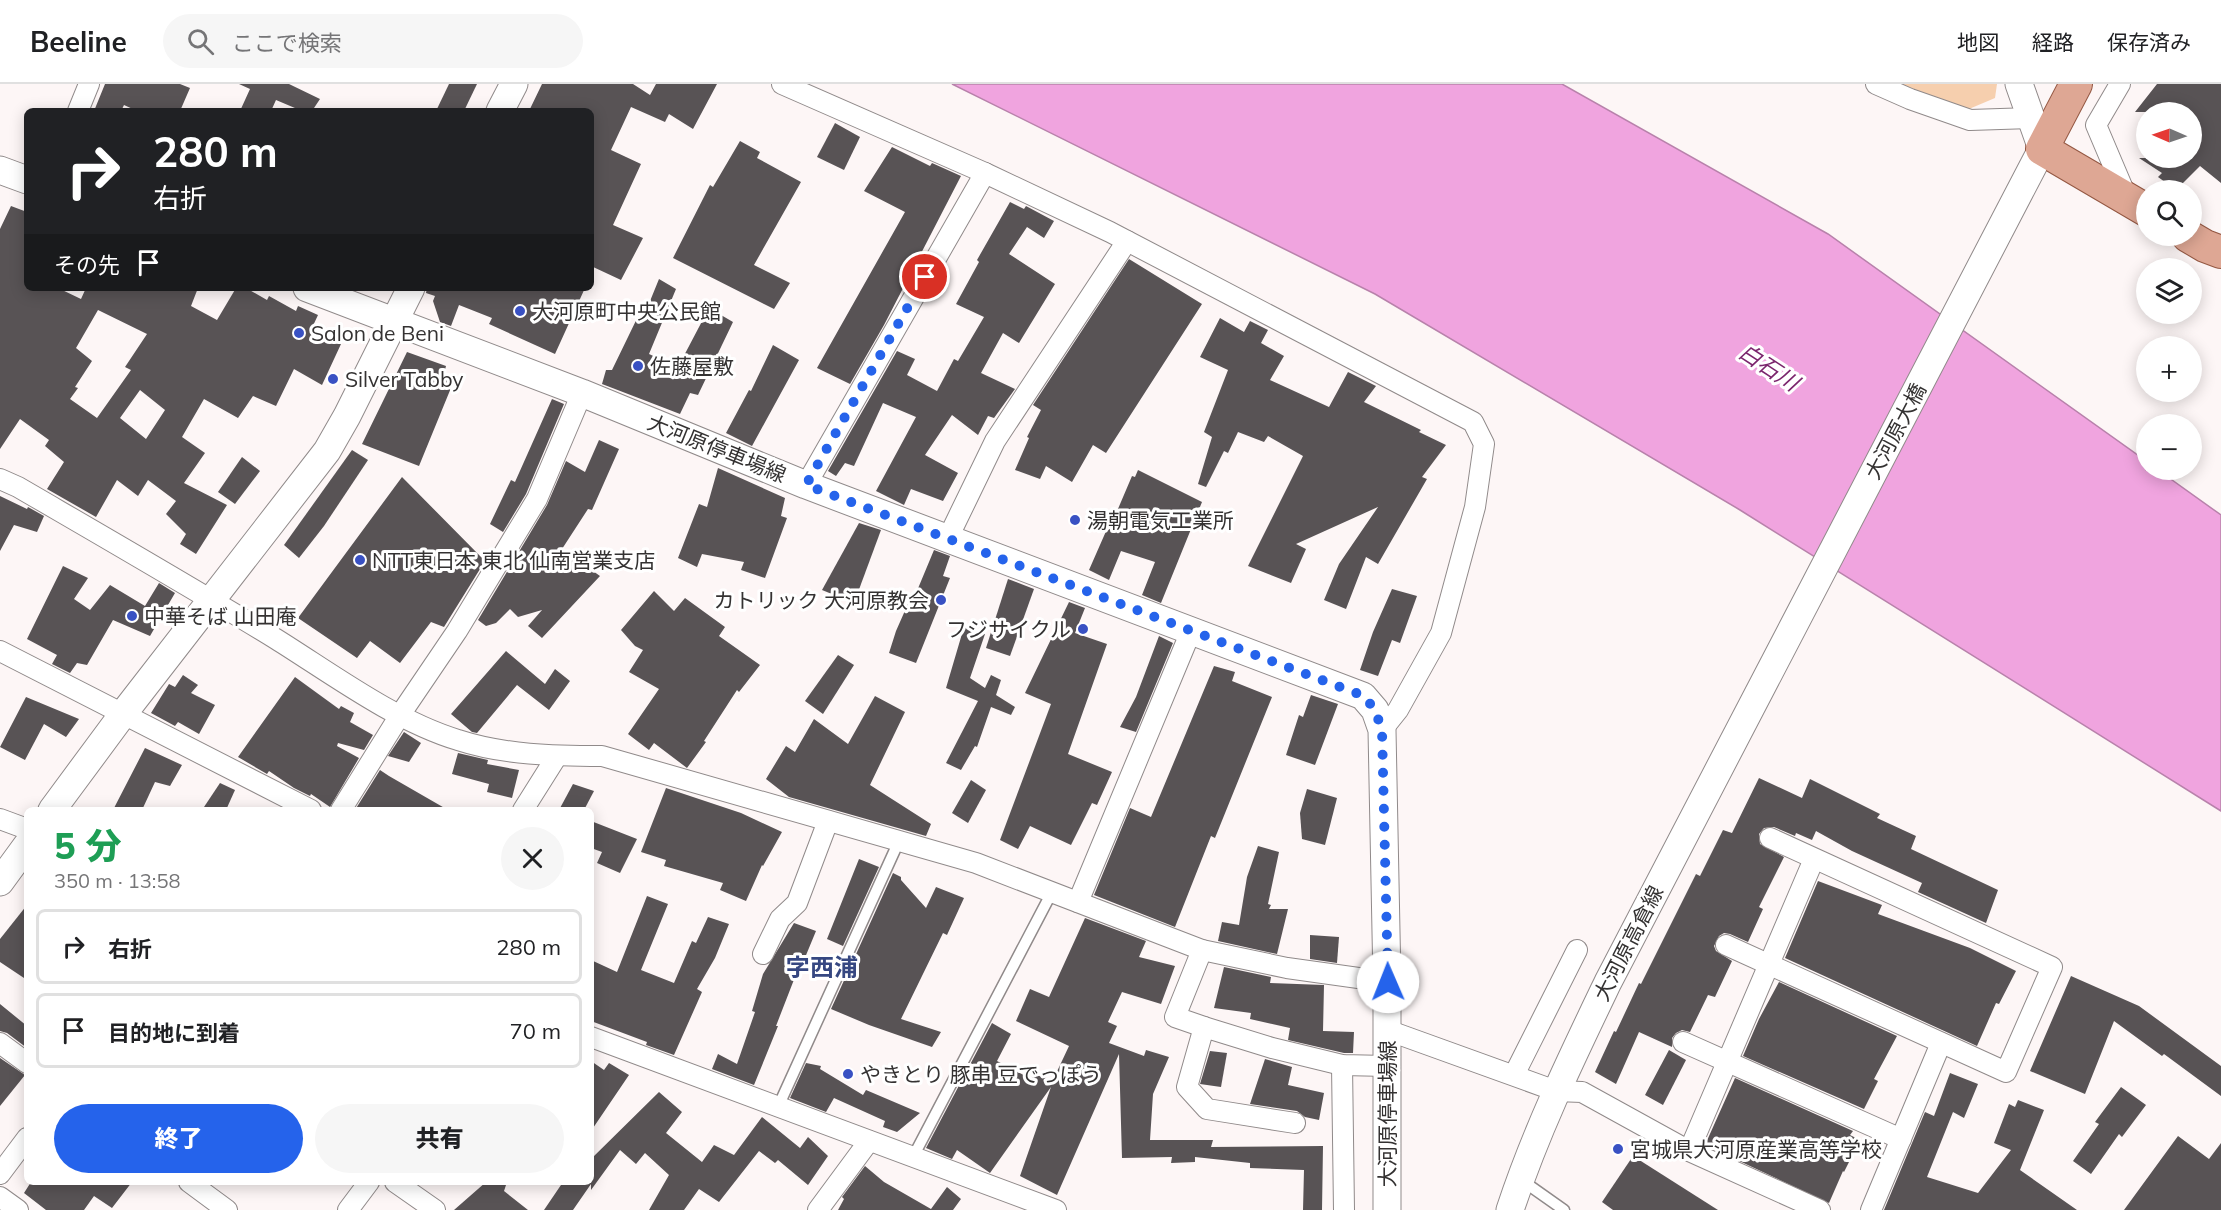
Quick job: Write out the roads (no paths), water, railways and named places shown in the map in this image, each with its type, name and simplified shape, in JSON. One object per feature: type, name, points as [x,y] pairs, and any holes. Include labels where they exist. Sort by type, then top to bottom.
[{"type":"main road","points":[[502,108],[514,84]]},
{"type":"main road","points":[[2019,84],[2042,149],[2136,203]]},
{"type":"main road","points":[[2042,149],[2076,84]]},
{"type":"main road","name":"大河原大橋","points":[[1763,683],[2042,149]]},
{"type":"main road","points":[[0,170],[24,179]]},
{"type":"main road","points":[[2202,244],[2221,252]]},
{"type":"main road","name":"大河原停車場線","points":[[315,291],[582,393],[806,485],[1364,696],[1375,710],[1382,730],[1388,982],[1387,1210]]},
{"type":"main road","points":[[54,807],[123,714],[327,451],[409,291]]},
{"type":"main road","name":"大河原高倉線","points":[[1510,1210],[1520,1179],[1556,1091],[1608,982],[1763,683]]},
{"type":"main road","points":[[0,882],[24,849]]},
{"type":"street","points":[[79,108],[88,84]]},
{"type":"street","points":[[782,84],[985,173],[1126,240],[1473,422],[1484,444],[1475,507],[1441,633],[1398,710],[1382,730]]},
{"type":"street","points":[[1876,84],[1910,99],[1970,120],[2031,118]]},
{"type":"street","points":[[2120,84],[2096,125],[2136,202]]},
{"type":"street","points":[[806,485],[985,173]]},
{"type":"street","points":[[948,538],[995,441],[1126,240]]},
{"type":"street","points":[[343,807],[400,715],[457,631],[537,499],[582,393]]},
{"type":"street","points":[[0,479],[18,487],[211,600],[400,715],[458,740],[498,750],[557,756],[602,756],[976,863],[1202,950],[1287,968],[1388,982]]},
{"type":"street","points":[[1078,902],[1191,631]]},
{"type":"street","points":[[0,651],[305,807]]},
{"type":"street","points":[[525,807],[557,756]]},
{"type":"street","points":[[0,819],[24,828]]},
{"type":"street","points":[[763,954],[780,919],[797,903],[828,821]]},
{"type":"street","points":[[1726,945],[2006,1072],[2052,967],[1770,838]]},
{"type":"street","points":[[1689,1151],[1814,858]]},
{"type":"street","points":[[1202,950],[1175,1017],[1272,1048],[1342,1065],[1387,1066]]},
{"type":"street","points":[[1514,1075],[1576,950]]},
{"type":"street","points":[[1204,1028],[1187,1087],[1206,1109],[1295,1123]]},
{"type":"street","points":[[1387,1030],[1556,1091],[1582,1092],[1689,1151],[1820,1210]]},
{"type":"street","points":[[594,1039],[1056,1210]]},
{"type":"street","points":[[1683,1042],[1901,1139]]},
{"type":"street","points":[[0,1043],[24,1061]]},
{"type":"street","points":[[1871,1210],[1941,1043]]},
{"type":"street","points":[[1342,1065],[1344,1210]]},
{"type":"street","points":[[818,1210],[869,1141]]},
{"type":"street","points":[[0,1174],[24,1142]]},
{"type":"street","points":[[348,1210],[367,1185]]},
{"type":"street","points":[[399,1185],[435,1210]]},
{"type":"street","points":[[211,1189],[227,1210]]},
{"type":"street","points":[[0,1197],[18,1210]]},
{"type":"lane","points":[[778,1107],[899,841]]},
{"type":"lane","points":[[913,1157],[1052,892]]},
{"type":"lane","points":[[1520,1179],[1564,1210]]},
{"type":"water","name":"白石川","points":[[952,84],[1562,84],[1828,234],[2136,454],[2136,480],[2172,480],[2221,515],[2221,811],[1740,510],[1375,294]]},
{"type":"place","name":"大河原町中央公民館","points":[[520,311]]},
{"type":"place","name":"Salon de Beni","points":[[299,333]]},
{"type":"place","name":"佐藤屋敷","points":[[638,366]]},
{"type":"place","name":"Silver Tabby","points":[[333,379]]},
{"type":"place","name":"湯朝電気工業所","points":[[1075,520]]},
{"type":"place","name":"NTT東日本 東北 仙南営業支店","points":[[360,560]]},
{"type":"place","name":"カトリック 大河原教会","points":[[941,600]]},
{"type":"place","name":"中華そば 山田庵","points":[[132,616]]},
{"type":"place","name":"フジサイクル","points":[[1083,629]]},
{"type":"place","name":"やきとり 豚串 豆でっぽう","points":[[848,1074]]},
{"type":"place","name":"宮城県大河原産業高等学校","points":[[1618,1149]]},
{"type":"district","name":"字西浦","points":[[822,967]]}]
